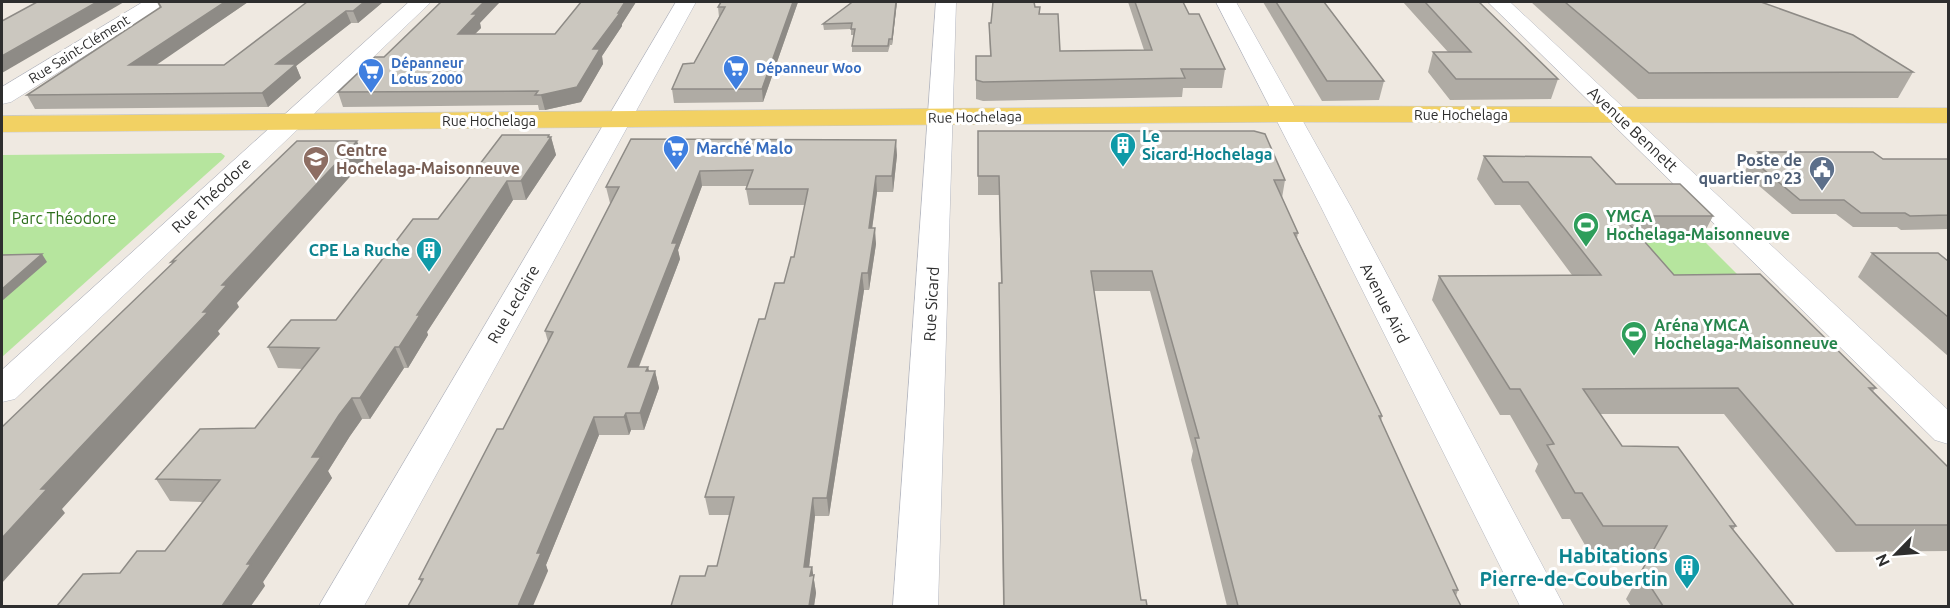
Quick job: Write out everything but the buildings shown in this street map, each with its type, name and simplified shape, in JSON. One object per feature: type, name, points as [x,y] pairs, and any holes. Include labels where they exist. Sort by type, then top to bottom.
[{"type":"main road","name":"Rue Hochelaga","points":[[1628,124],[1948,116]]},
{"type":"main road","name":"Rue Hochelaga","points":[[2,124],[279,131],[1291,124],[1628,124],[1948,131]]},
{"type":"main road","name":"Rue Hochelaga","points":[[2,142],[279,131]]},
{"type":"street","name":"Rue Saint-Clément","points":[[2,97],[157,2]]},
{"type":"street","name":"Rue Théodore","points":[[2,390],[279,131],[421,2]]},
{"type":"street","name":"Rue Leclaire","points":[[341,606],[686,2]]},
{"type":"street","name":"Rue Sicard","points":[[915,606],[946,2]]},
{"type":"street","name":"Avenue Aird","points":[[1226,2],[1542,606]]},
{"type":"street","name":"Avenue Bennett","points":[[1498,2],[1948,431]]},
{"type":"green space","name":"Parc Théodore","points":[[221,153],[225,156],[223,159],[2,357],[2,155]]},
{"type":"green space","points":[[1633,240],[1703,240],[1749,286],[1675,287]]},
{"type":"place","name":"Dépanneur Woo","points":[[736,91]]},
{"type":"place","name":"Dépanneur Lotus 2000","points":[[371,94]]},
{"type":"place","name":"Le Sicard-Hochelaga","points":[[1123,168]]},
{"type":"place","name":"Marché Malo","points":[[676,171]]},
{"type":"place","name":"Centre Hochelaga-Maisonneuve","points":[[316,182]]},
{"type":"place","name":"Poste de quartier nº 23","points":[[1822,192]]},
{"type":"place","name":"YMCA Hochelaga-Maisonneuve","points":[[1586,248]]},
{"type":"place","name":"CPE La Ruche","points":[[429,273]]},
{"type":"place","name":"Aréna YMCA Hochelaga-Maisonneuve","points":[[1634,357]]},
{"type":"place","name":"Habitations Pierre-de-Coubertin","points":[[1687,590]]}]
